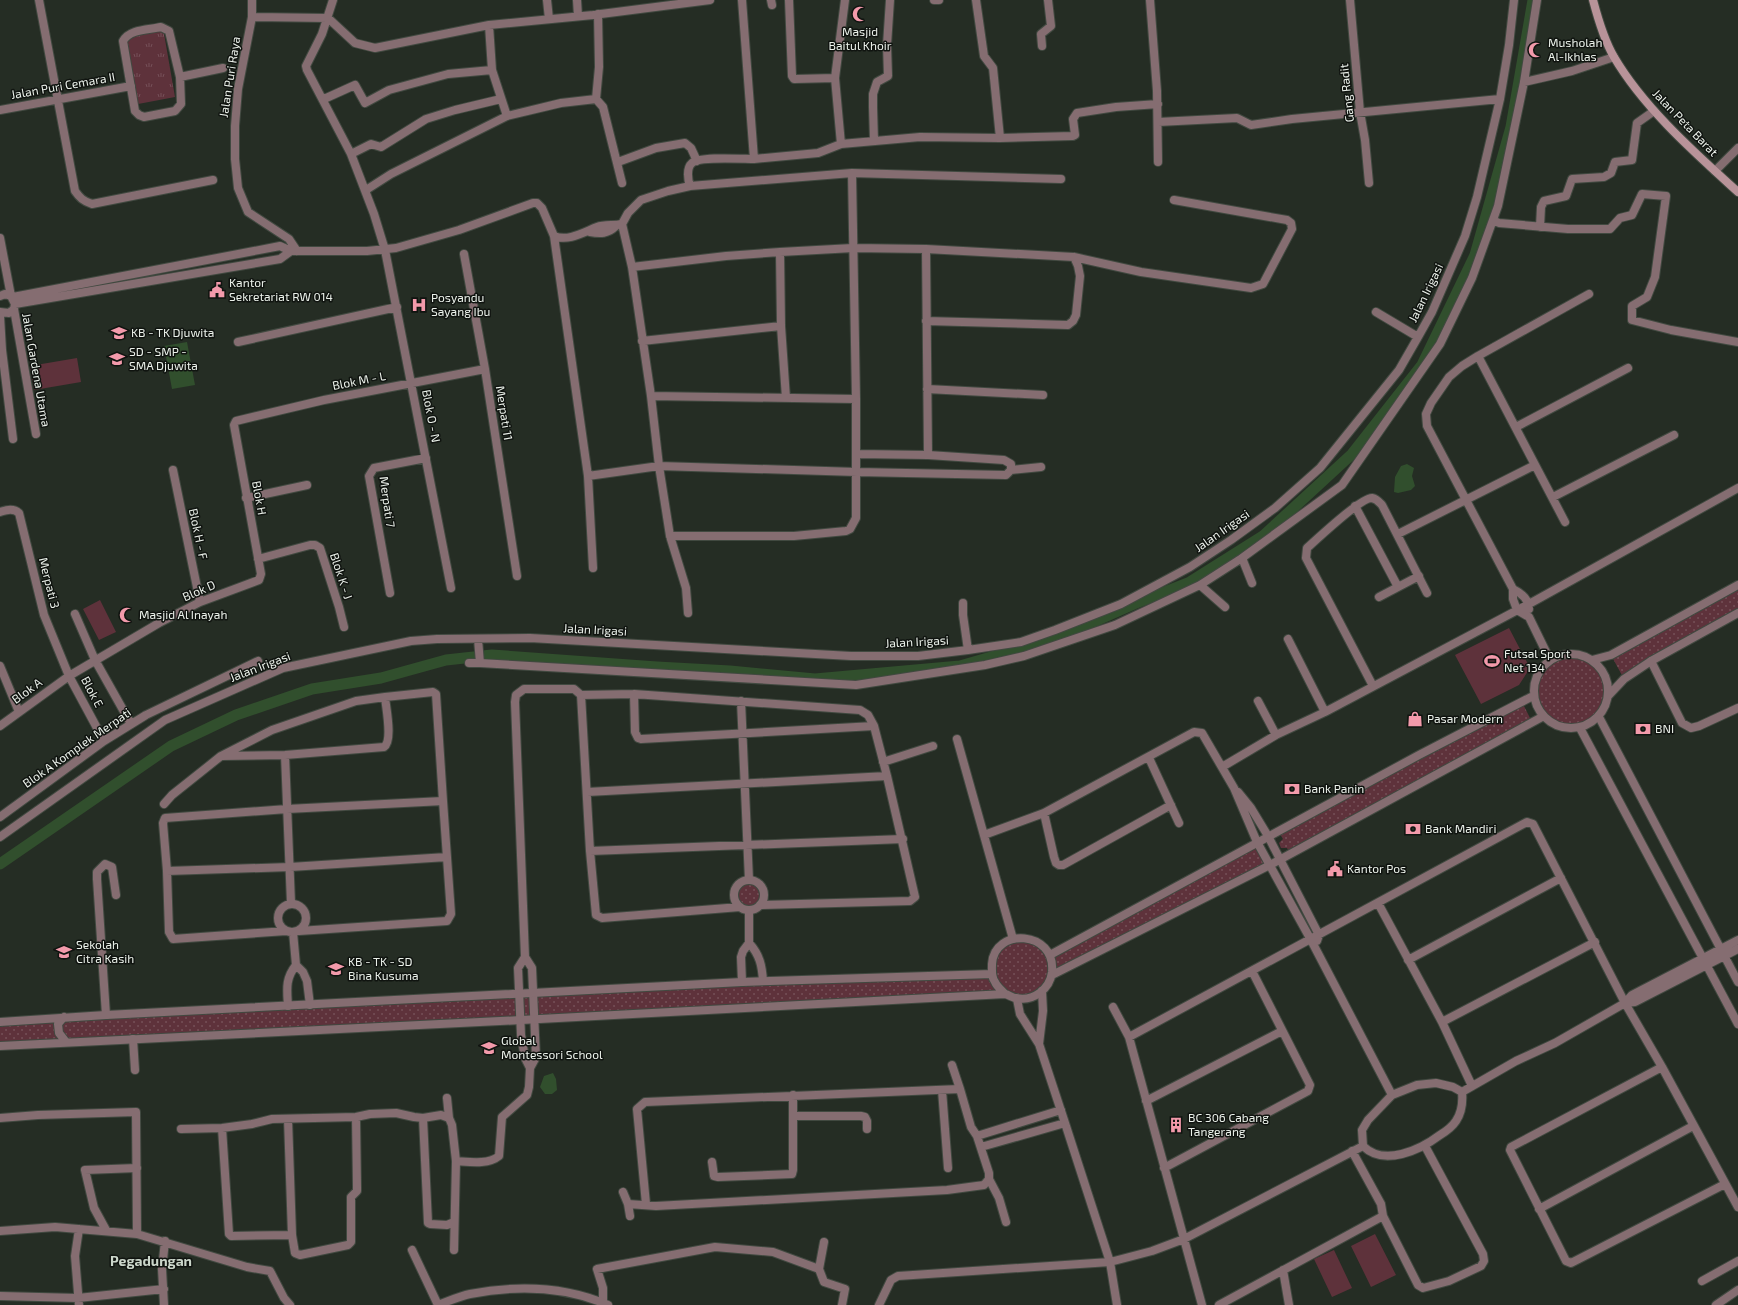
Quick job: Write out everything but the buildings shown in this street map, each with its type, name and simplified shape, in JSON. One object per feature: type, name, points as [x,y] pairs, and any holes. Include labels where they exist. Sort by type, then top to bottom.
[{"type":"main road","name":"Jalan Peta Barat","points":[[1593,0],[1599,24],[1614,57],[1654,111],[1738,192]]},
{"type":"street","points":[[39,0],[75,191],[84,202],[92,204],[213,180]]},
{"type":"street","name":"Jalan Puri Raya","points":[[252,0],[252,17],[238,89],[235,126],[235,159],[238,188],[248,212],[289,239],[294,252]]},
{"type":"street","points":[[328,18],[333,0]]},
{"type":"street","points":[[547,0],[549,19]]},
{"type":"street","points":[[577,0],[578,16]]},
{"type":"street","points":[[252,17],[328,18],[356,43],[375,48],[489,24],[598,14],[710,0]]},
{"type":"street","points":[[742,0],[754,159]]},
{"type":"street","points":[[789,0],[792,76],[794,79],[835,78]]},
{"type":"street","points":[[841,144],[835,78],[845,0]]},
{"type":"street","points":[[874,141],[873,94],[876,84],[879,80],[886,78],[888,73],[887,45],[890,0]]},
{"type":"street","points":[[934,0],[939,0]]},
{"type":"street","points":[[976,0],[984,56],[993,68],[1000,138]]},
{"type":"street","points":[[1042,46],[1041,34],[1051,26],[1048,0]]},
{"type":"street","points":[[1150,0],[1158,104],[1158,162]]},
{"type":"street","name":"Gang Radit","points":[[1350,0],[1360,112],[1365,140],[1369,183]]},
{"type":"street","name":"Jalan Irigasi","points":[[0,837],[165,720],[283,668],[411,642],[478,641],[530,638],[851,656],[918,656],[1021,642],[1041,643],[1121,604],[1190,567],[1232,540],[1275,508],[1320,468],[1399,370],[1418,337],[1432,312],[1465,236],[1477,197],[1500,99],[1509,45],[1514,0]]},
{"type":"street","points":[[469,663],[480,661],[856,685],[984,664],[1041,643],[1115,625],[1200,585],[1242,558],[1342,485],[1440,344],[1472,278],[1493,220],[1524,82],[1537,0]]},
{"type":"street","points":[[598,14],[599,67],[596,99],[603,107],[618,162],[622,183]]},
{"type":"street","name":"Blok O - N","points":[[328,18],[322,34],[306,66],[352,154],[366,190],[385,250],[452,588]]},
{"type":"street","points":[[489,24],[492,70],[507,116]]},
{"type":"street","name":"Jalan Puri Cemara II","points":[[161,27],[169,31],[180,77],[182,97],[181,104],[178,109],[175,111],[144,117],[139,115],[135,111],[123,41],[128,34],[161,27]]},
{"type":"street","points":[[1524,82],[1572,71],[1614,57]]},
{"type":"street","points":[[180,77],[223,68]]},
{"type":"street","points":[[324,99],[355,84],[365,103],[389,90],[448,74],[492,70]]},
{"type":"street","name":"Jalan Puri Cemara II","points":[[0,110],[131,86]]},
{"type":"street","points":[[366,190],[391,174],[507,116],[561,103],[596,99]]},
{"type":"street","points":[[1158,122],[1237,118],[1251,125],[1360,112],[1500,99]]},
{"type":"street","points":[[352,154],[371,144],[381,147],[426,119],[454,110],[501,100]]},
{"type":"street","points":[[690,186],[687,178],[692,163],[710,158],[754,159],[818,153],[841,144],[920,137],[1000,138],[1073,136],[1075,135],[1073,119],[1077,113],[1116,107],[1158,104]]},
{"type":"street","points":[[1540,227],[1541,207],[1544,201],[1566,196],[1572,178],[1604,177],[1611,173],[1615,162],[1632,160],[1637,123],[1654,111]]},
{"type":"street","points":[[618,162],[656,148],[685,143],[691,148],[697,161]]},
{"type":"street","points":[[1715,171],[1738,148]]},
{"type":"street","points":[[670,536],[794,536],[846,531],[850,529],[856,518],[857,454],[852,173]]},
{"type":"street","points":[[619,225],[641,200],[668,191],[690,186],[852,173],[1061,179]]},
{"type":"street","points":[[1493,220],[1499,223],[1540,227],[1610,229],[1620,218],[1632,215],[1642,194],[1666,196],[1655,277],[1648,297],[1632,306],[1632,320],[1671,330],[1738,342]]},
{"type":"street","points":[[632,267],[726,256],[853,248],[1074,257],[1141,272],[1251,288],[1263,284],[1292,229],[1291,222],[1288,220],[1174,200]]},
{"type":"street","points":[[13,301],[280,246],[294,252],[385,250],[459,230],[533,203],[537,203],[540,205],[554,236],[588,476],[593,568]]},
{"type":"street","points":[[554,236],[564,238],[590,232],[596,228],[619,225]]},
{"type":"street","points":[[619,225],[632,267],[651,396],[658,466],[670,536],[686,588],[688,613]]},
{"type":"street","name":"Jalan Gardena Utama","points":[[0,238],[13,301],[36,434]]},
{"type":"street","points":[[926,250],[928,456]]},
{"type":"street","points":[[13,301],[280,259],[294,252]]},
{"type":"street","points":[[780,252],[781,326],[786,398]]},
{"type":"street","name":"Merpati 11","points":[[464,254],[485,369],[517,576]]},
{"type":"street","points":[[926,321],[1068,325],[1073,321],[1076,315],[1079,284],[1078,266],[1074,257]]},
{"type":"street","points":[[0,296],[5,294],[13,301]]},
{"type":"street","points":[[1550,660],[1528,617],[1517,610],[1513,599],[1513,588],[1428,426],[1426,414],[1431,403],[1449,377],[1462,366],[1589,294]]},
{"type":"street","points":[[0,312],[9,313],[13,301]]},
{"type":"street","points":[[238,342],[397,308]]},
{"type":"street","points":[[1376,312],[1418,337]]},
{"type":"street","points":[[0,316],[1,349],[13,439]]},
{"type":"street","points":[[642,341],[781,326]]},
{"type":"street","points":[[1478,356],[1565,522]]},
{"type":"street","points":[[1516,426],[1628,368]]},
{"type":"street","name":"Blok M - L","points":[[238,420],[324,400],[485,369]]},
{"type":"street","points":[[927,389],[1043,395]]},
{"type":"street","points":[[651,396],[856,399]]},
{"type":"street","name":"Blok H","points":[[238,420],[234,425],[246,498],[261,574],[258,582]]},
{"type":"street","points":[[1553,497],[1674,434]]},
{"type":"street","points":[[857,454],[1004,460],[1011,464],[1011,470]]},
{"type":"street","name":"Merpati 7","points":[[390,593],[369,476],[374,468],[426,458]]},
{"type":"street","points":[[1398,534],[1535,465]]},
{"type":"street","points":[[588,476],[658,466],[1006,475],[1011,470],[1041,467]]},
{"type":"street","name":"Blok H - F","points":[[173,470],[200,602]]},
{"type":"street","points":[[246,498],[307,485]]},
{"type":"street","points":[[1222,767],[1276,735],[1325,712],[1529,604],[1738,488]]},
{"type":"street","points":[[1374,686],[1306,558],[1307,548],[1355,506],[1372,498],[1378,501],[1398,534],[1427,593]]},
{"type":"street","points":[[1355,506],[1398,587]]},
{"type":"street","name":"Merpati 3","points":[[0,512],[10,509],[16,510],[22,518],[44,615],[69,676]]},
{"type":"street","name":"Blok K - J","points":[[258,559],[310,545],[318,546],[320,548],[339,607],[344,627]]},
{"type":"street","points":[[1242,558],[1252,584]]},
{"type":"street","points":[[1379,598],[1419,576]]},
{"type":"street","name":"Blok D","points":[[69,676],[159,623],[200,602],[258,582]]},
{"type":"street","points":[[1200,585],[1225,607]]},
{"type":"street","points":[[1592,660],[1611,655],[1738,585]]},
{"type":"street","points":[[1513,588],[1522,594],[1529,604],[1528,617]]},
{"type":"street","points":[[963,603],[966,613],[968,650]]},
{"type":"street","points":[[1608,696],[1624,679],[1651,661],[1738,613]]},
{"type":"street","name":"Blok E","points":[[75,614],[95,660],[131,724]]},
{"type":"street","points":[[1288,639],[1325,712]]},
{"type":"street","points":[[478,641],[480,661]]},
{"type":"street","points":[[1575,654],[1592,660],[1604,673],[1607,682],[1608,696],[1605,709],[1599,716],[1580,728],[1561,728],[1542,717],[1535,706],[1533,696],[1535,678],[1540,669],[1550,660],[1561,655],[1575,654]]},
{"type":"street","name":"Blok A Komplek Merpati","points":[[0,817],[104,741],[131,724],[187,694],[258,661]]},
{"type":"street","points":[[1651,661],[1682,723],[1691,728],[1699,726],[1738,708]]},
{"type":"street","points":[[0,666],[19,712]]},
{"type":"street","name":"Blok A","points":[[0,726],[69,676]]},
{"type":"street","name":"Blok E","points":[[69,676],[104,741]]},
{"type":"street","points":[[456,1161],[483,1162],[494,1160],[499,1156],[502,1117],[527,1095],[530,1068],[536,1058],[532,968],[525,957],[515,702],[516,695],[524,689],[574,689],[581,695],[634,694],[860,710],[868,715],[874,726],[887,776],[915,895],[914,899],[760,905]]},
{"type":"street","points":[[164,804],[172,795],[221,756],[272,730],[356,701],[433,692],[436,694],[451,914],[447,920],[173,939],[169,932],[167,871],[163,823],[165,818],[287,809],[443,801]]},
{"type":"street","points":[[634,694],[635,732],[638,738],[874,726]]},
{"type":"street","points":[[581,695],[590,851],[595,910],[599,917],[740,907],[749,910],[756,909],[764,899],[762,888],[757,882],[749,880],[740,883],[735,891],[736,902],[740,907]]},
{"type":"street","points":[[1050,955],[1419,755],[1533,696]]},
{"type":"street","points":[[221,756],[285,755],[384,747],[387,743],[388,728],[385,697]]},
{"type":"street","points":[[1258,701],[1276,735]]},
{"type":"street","points":[[741,702],[749,880]]},
{"type":"street","points":[[1599,716],[1738,982]]},
{"type":"street","points":[[1052,975],[1270,865],[1542,717]]},
{"type":"street","points":[[1580,728],[1703,962],[1738,1024]]},
{"type":"street","points":[[984,835],[1044,813],[1198,732],[1202,733],[1234,788],[1270,865],[1315,938]]},
{"type":"street","points":[[957,739],[1013,939]]},
{"type":"street","points":[[883,762],[933,746]]},
{"type":"street","points":[[285,755],[291,903]]},
{"type":"street","points":[[1149,758],[1179,823]]},
{"type":"street","points":[[587,792],[887,776]]},
{"type":"street","points":[[1234,788],[1251,808],[1280,859],[1315,938],[1316,950],[1392,1095]]},
{"type":"street","points":[[1044,813],[1056,863],[1063,865],[1171,805]]},
{"type":"street","points":[[1129,1037],[1315,938],[1527,822],[1533,824],[1595,942],[1625,1003],[1662,1067],[1738,1207]]},
{"type":"street","points":[[590,851],[902,838]]},
{"type":"street","points":[[167,871],[290,867],[447,857]]},
{"type":"street","points":[[106,1015],[97,879],[97,872],[105,864],[112,867],[116,895]]},
{"type":"street","points":[[1408,960],[1561,878]]},
{"type":"street","points":[[291,903],[297,904],[303,908],[307,920],[304,926],[293,931],[281,928],[278,922],[280,910],[285,905],[291,903]]},
{"type":"street","points":[[1378,903],[1442,1022],[1472,1086]]},
{"type":"street","points":[[742,982],[741,957],[743,951],[749,943],[749,910]]},
{"type":"street","points":[[293,931],[296,965],[303,972],[307,980],[310,1004]]},
{"type":"street","points":[[0,1046],[1005,994],[1017,998],[1031,998],[1042,992],[1052,975],[1050,955],[1043,946],[1034,940],[1026,938],[1013,939],[1004,944],[992,960],[992,974],[995,983],[1005,994]]},
{"type":"street","points":[[1462,1092],[1516,1061],[1555,1043],[1625,1003],[1635,1002],[1722,952],[1738,940]]},
{"type":"street","points":[[1442,1022],[1595,942]]},
{"type":"street","points":[[749,943],[756,951],[760,959],[763,981]]},
{"type":"street","points":[[1722,952],[1738,949]]},
{"type":"street","points":[[525,957],[518,968],[525,1058],[530,1068]]},
{"type":"street","points":[[288,1006],[288,979],[290,973],[296,965]]},
{"type":"street","points":[[1164,1168],[1308,1091],[1310,1085],[1252,971]]},
{"type":"street","points":[[0,1022],[64,1017],[742,982],[992,974]]},
{"type":"street","points":[[1039,1044],[1043,1011],[1042,992]]},
{"type":"street","points":[[1017,998],[1020,1014],[1039,1044],[1061,1110],[1110,1262],[1117,1305]]},
{"type":"street","points":[[1113,1007],[1129,1037],[1202,1305]]},
{"type":"street","points":[[64,1017],[58,1024],[59,1033],[66,1042]]},
{"type":"street","points":[[1146,1101],[1282,1031]]},
{"type":"street","points":[[133,1039],[136,1070]]},
{"type":"street","points":[[952,1065],[971,1127],[978,1136],[989,1173],[989,1179],[999,1198],[1006,1222]]},
{"type":"street","points":[[1662,1067],[1511,1147],[1510,1153],[1566,1261],[1572,1263],[1725,1184]]},
{"type":"street","points":[[1436,1083],[1453,1087],[1462,1092],[1463,1105],[1460,1115],[1455,1123],[1425,1146],[1410,1152],[1394,1155],[1368,1151],[1363,1146],[1362,1130],[1368,1120],[1392,1095],[1417,1085],[1436,1083]]},
{"type":"street","points":[[646,1204],[637,1109],[645,1102],[960,1089]]},
{"type":"street","points":[[942,1090],[948,1168]]},
{"type":"street","points":[[712,1162],[712,1173],[714,1176],[718,1177],[792,1177],[793,1095]]},
{"type":"street","points":[[448,1098],[449,1118],[452,1126],[456,1161],[456,1216],[454,1222],[454,1250]]},
{"type":"street","points":[[978,1136],[1061,1110]]},
{"type":"street","points":[[0,1118],[38,1115],[136,1112],[137,1234]]},
{"type":"street","points":[[181,1128],[222,1128],[252,1124],[272,1119],[356,1117],[370,1114],[396,1113],[424,1118],[441,1115],[449,1118]]},
{"type":"street","points":[[793,1116],[861,1116],[865,1117],[867,1121],[867,1129]]},
{"type":"street","points":[[288,1119],[292,1235],[295,1253],[300,1255],[348,1245],[351,1242],[351,1200],[357,1192],[356,1117]]},
{"type":"street","points":[[424,1118],[428,1223],[447,1224],[454,1222]]},
{"type":"street","points":[[981,1147],[1065,1123]]},
{"type":"street","points":[[1539,1209],[1693,1126]]},
{"type":"street","points":[[222,1128],[229,1234],[231,1236],[292,1235]]},
{"type":"street","points":[[878,1305],[891,1280],[898,1276],[1110,1262],[1152,1251],[1184,1240],[1363,1146]]},
{"type":"street","points":[[1352,1151],[1381,1204],[1383,1216],[1420,1287],[1448,1281],[1481,1266],[1484,1261],[1483,1254],[1425,1146]]},
{"type":"street","points":[[106,1230],[94,1208],[85,1170],[137,1168]]},
{"type":"street","points":[[628,1204],[646,1204],[656,1206],[947,1190],[984,1185],[989,1179]]},
{"type":"street","points":[[623,1192],[628,1204],[630,1216]]},
{"type":"street","points":[[1219,1305],[1383,1216]]},
{"type":"street","points":[[0,1231],[55,1227],[106,1230],[137,1234],[165,1241],[247,1267],[270,1271],[284,1298],[290,1305]]},
{"type":"street","points":[[78,1302],[76,1256],[79,1229]]},
{"type":"street","points":[[164,1305],[162,1269],[165,1241]]},
{"type":"street","points":[[824,1242],[819,1269],[824,1282],[845,1289],[842,1305]]},
{"type":"street","points":[[412,1250],[438,1305],[452,1303],[470,1294],[524,1288],[558,1290],[605,1304],[603,1288],[597,1269],[715,1247],[773,1252],[819,1269]]},
{"type":"street","points":[[1702,1281],[1738,1261]]},
{"type":"street","points":[[1283,1270],[1289,1305]]},
{"type":"street","points":[[0,1296],[78,1302],[164,1289]]},
{"type":"street","points":[[1716,1305],[1738,1290]]},
{"type":"green space","points":[[163,28],[175,97],[138,104],[126,35]]},
{"type":"green space","points":[[77,358],[81,382],[34,390],[30,366]]},
{"type":"green space","points":[[1738,585],[1738,613],[1624,679],[1611,655]]},
{"type":"green space","points":[[100,600],[116,632],[99,640],[83,609]]},
{"type":"green space","name":"Futsal Sport Net 134","points":[[1509,628],[1530,668],[1519,685],[1481,704],[1455,655]]},
{"type":"green space","points":[[1564,655],[1578,655],[1592,661],[1602,671],[1608,685],[1606,706],[1602,713],[1592,723],[1578,729],[1564,729],[1550,723],[1540,713],[1534,699],[1534,685],[1540,671],[1550,661]]},
{"type":"green space","points":[[1522,702],[1532,722],[1290,854],[1287,848],[1281,848],[1279,843],[1283,839],[1278,831]]},
{"type":"green space","points":[[1257,842],[1270,865],[1052,975],[1036,996],[1005,994],[0,1046],[0,1022],[64,1017],[991,974],[992,960],[1004,944],[1026,938],[1049,955]]},
{"type":"green space","points":[[749,880],[760,884],[764,895],[760,906],[749,910],[738,906],[734,895],[738,884]]},
{"type":"green space","points":[[1375,1234],[1396,1275],[1371,1287],[1351,1246]]},
{"type":"green space","points":[[1334,1250],[1352,1288],[1332,1297],[1314,1259]]},
{"type":"shaded area","points":[[187,342],[195,385],[172,389],[164,346]]},
{"type":"shaded area","points":[[1407,464],[1414,468],[1412,476],[1415,486],[1411,490],[1398,493],[1394,492],[1395,477],[1401,466]]},
{"type":"shaded area","points":[[553,1073],[556,1079],[557,1090],[552,1094],[545,1094],[540,1087],[544,1076]]},
{"type":"waterway","points":[[0,864],[171,746],[236,715],[312,689],[381,678],[446,660],[492,655],[730,671],[815,679],[960,666],[1057,638],[1134,604],[1190,582],[1263,536],[1352,454],[1422,365],[1475,255],[1511,127],[1533,0]]},
{"type":"place","name":"Masjid Baitul Khoir","points":[[860,14]]},
{"type":"place","name":"Musholah Al-Ikhlas","points":[[1536,50]]},
{"type":"place","name":"Kantor Sekretariat RW 014","points":[[217,290]]},
{"type":"place","name":"Posyandu Sayang Ibu","points":[[419,305]]},
{"type":"place","name":"KB - TK Djuwita","points":[[119,333]]},
{"type":"place","name":"SD - SMP - SMA Djuwita","points":[[117,359]]},
{"type":"place","name":"Masjid Al Inayah","points":[[127,615]]},
{"type":"place","name":"Futsal Sport Net 134","points":[[1492,661]]},
{"type":"place","name":"Pasar Modern","points":[[1415,719]]},
{"type":"place","name":"BNI","points":[[1643,729]]},
{"type":"place","name":"Bank Panin","points":[[1292,789]]},
{"type":"place","name":"Bank Mandiri","points":[[1413,829]]},
{"type":"place","name":"Kantor Pos","points":[[1335,869]]},
{"type":"place","name":"Sekolah Citra Kasih","points":[[64,952]]},
{"type":"place","name":"KB - TK - SD Bina Kusuma","points":[[336,969]]},
{"type":"place","name":"Global Montessori School","points":[[489,1048]]},
{"type":"place","name":"BC 306 Cabang Tangerang","points":[[1176,1125]]},
{"type":"district","name":"Pegadungan","points":[[151,1261]]}]
